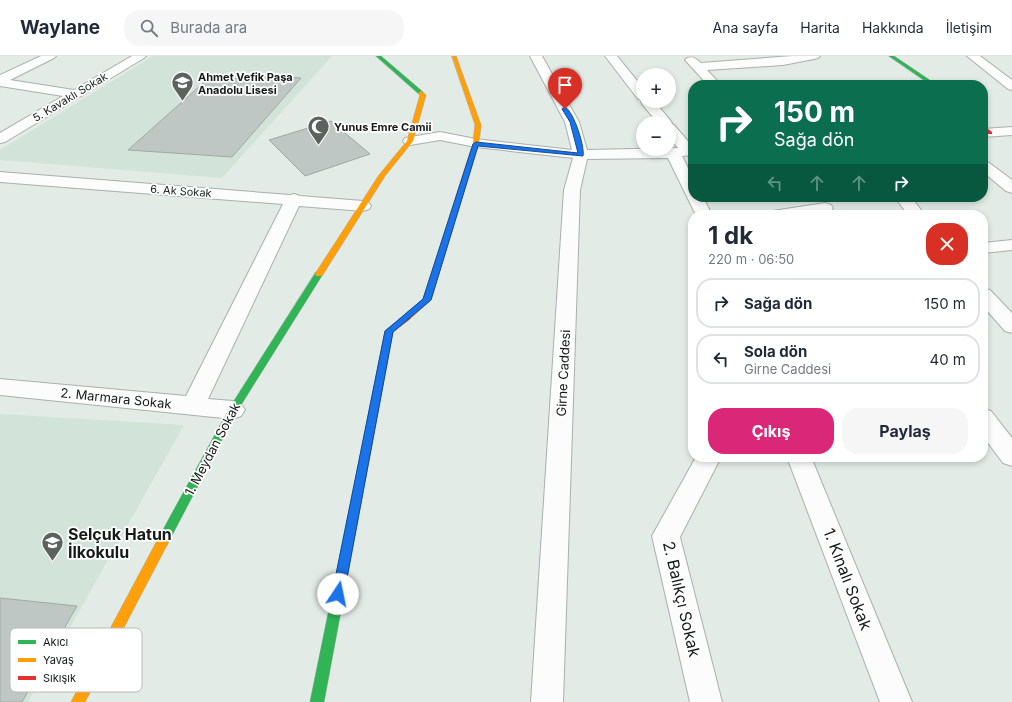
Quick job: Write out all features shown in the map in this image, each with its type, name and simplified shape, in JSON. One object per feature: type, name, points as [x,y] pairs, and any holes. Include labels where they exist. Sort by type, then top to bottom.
[{"type":"street","points":[[0,81],[50,56]]},
{"type":"street","name":"5. Kavaklı Sokak","points":[[0,139],[140,56]]},
{"type":"street","points":[[378,56],[423,95],[410,141],[440,136],[476,144],[581,155],[684,152]]},
{"type":"street","points":[[317,702],[389,331],[427,300],[476,144],[478,125],[454,56]]},
{"type":"street","name":"Girne Caddesi","points":[[536,56],[572,122],[581,155],[572,190],[547,702]]},
{"type":"street","points":[[611,56],[636,87]]},
{"type":"street","points":[[688,56],[710,80]]},
{"type":"street","points":[[698,67],[783,61],[814,56]]},
{"type":"street","points":[[891,56],[927,80]]},
{"type":"street","points":[[973,56],[1012,86]]},
{"type":"street","points":[[0,81],[75,94]]},
{"type":"street","points":[[653,108],[659,116]]},
{"type":"street","points":[[988,131],[1012,131]]},
{"type":"street","points":[[676,139],[684,152],[688,171]]},
{"type":"street","name":"1. Meydan Sokak","points":[[117,628],[233,410],[382,176],[410,141]]},
{"type":"street","points":[[988,169],[1010,184]]},
{"type":"street","name":"6. Ak Sokak","points":[[0,177],[363,206]]},
{"type":"street","points":[[193,406],[294,200]]},
{"type":"street","points":[[907,202],[913,210]]},
{"type":"street","points":[[807,210],[824,207]]},
{"type":"street","points":[[988,247],[1012,245]]},
{"type":"street","points":[[988,300],[1012,326]]},
{"type":"street","name":"2. Marmara Sokak","points":[[0,387],[233,410]]},
{"type":"street","points":[[988,425],[1012,456]]},
{"type":"street","name":"2. Balıkçı Sokak","points":[[706,462],[666,536],[706,702]]},
{"type":"street","name":"1. Kınalı Sokak","points":[[801,462],[896,702]]},
{"type":"street","name":"1. Meydan Sokak","points":[[78,702],[83,692]]},
{"type":"shaded area","name":"Ahmet Vefik Paşa Anadolu Lisesi","points":[[153,56],[332,56],[222,178],[0,160],[0,150]]},
{"type":"shaded area","name":"Selçuk Hatun İlkokulu","points":[[0,414],[184,425],[70,628],[10,628],[10,692],[34,692],[28,702],[0,702]]},
{"type":"building","points":[[246,75],[301,78],[232,157],[128,150],[210,77],[242,79]]},
{"type":"building","name":"Yunus Emre Camii","points":[[331,121],[370,154],[305,176],[269,140]]},
{"type":"building","points":[[0,598],[77,606],[64,628],[10,628],[10,692],[28,692],[22,702],[0,702]]},
{"type":"traffic: fast","points":[[378,56],[421,93]]},
{"type":"traffic: fast","points":[[891,56],[927,80]]},
{"type":"traffic: fast","points":[[163,541],[233,410],[319,274]]},
{"type":"traffic: fast","points":[[317,702],[361,477]]},
{"type":"traffic: slow","points":[[407,317],[427,300],[476,143],[478,125],[454,56]]},
{"type":"traffic: slow","points":[[319,274],[382,175],[410,141],[423,95],[421,93]]},
{"type":"traffic: slow","points":[[117,628],[163,541]]},
{"type":"traffic: slow","points":[[78,702],[83,692]]},
{"type":"traffic: jam","points":[[361,477],[389,331],[407,317]]},
{"type":"place","name":"Ahmet Vefik Paşa Anadolu Lisesi","points":[[183,102]]},
{"type":"place","name":"Yunus Emre Camii","points":[[319,146]]},
{"type":"place","name":"Selçuk Hatun İlkokulu","points":[[53,562]]},
{"type":"route","points":[[338,594],[389,331],[427,300],[476,144],[581,155],[572,122],[565,109]]}]
